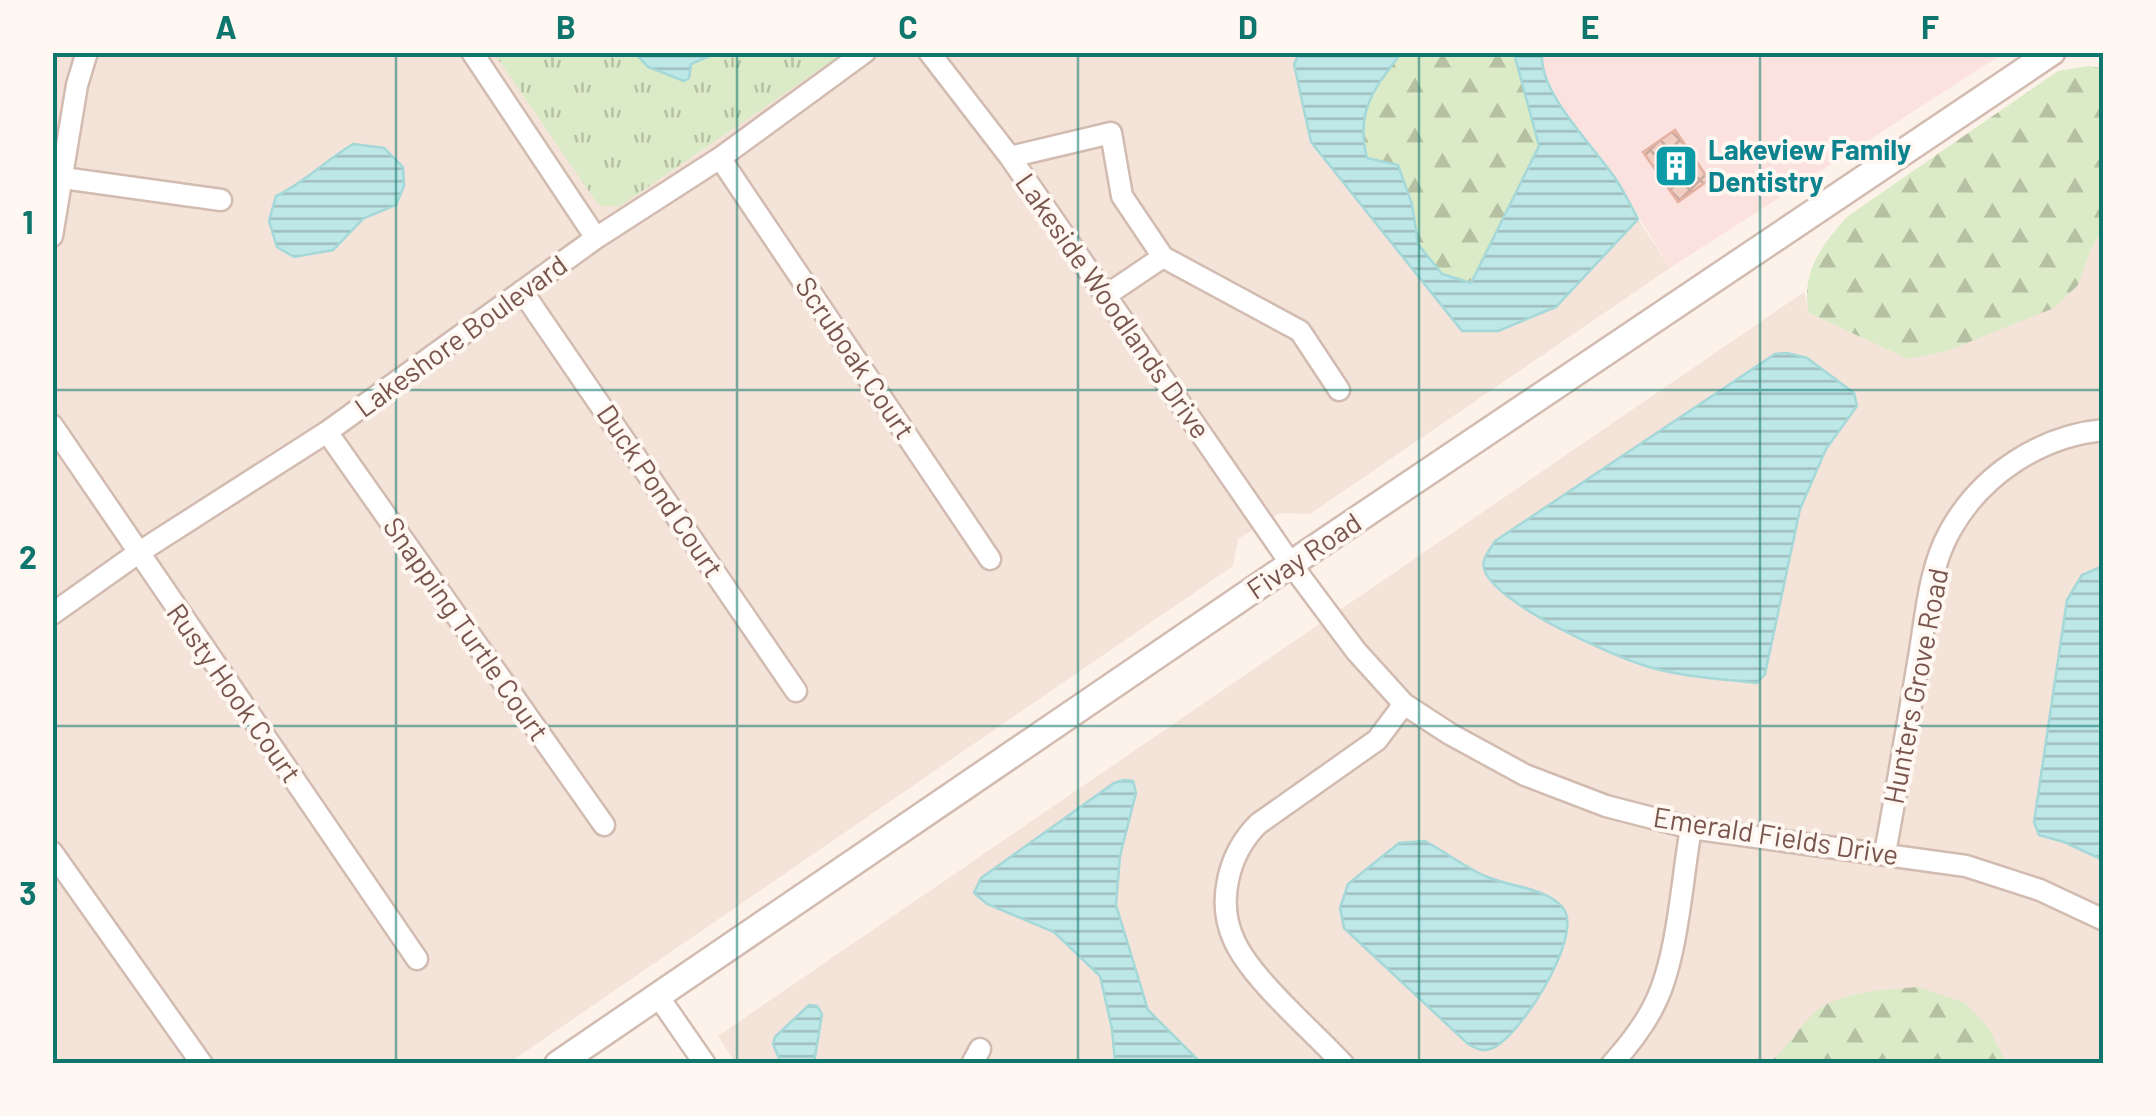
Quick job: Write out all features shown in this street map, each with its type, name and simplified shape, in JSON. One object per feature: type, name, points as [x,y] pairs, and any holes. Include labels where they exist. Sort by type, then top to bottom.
[{"type":"street","points":[[52,236],[77,86],[87,52]]},
{"type":"street","points":[[472,52],[596,238]]},
{"type":"street","name":"Lakeshore Boulevard","points":[[52,614],[328,432],[596,238],[720,158],[866,52]]},
{"type":"street","name":"Lakeside Woodlands Drive","points":[[929,52],[1010,157],[1291,564]]},
{"type":"street","name":"Fivay Road","points":[[558,1064],[2052,52]]},
{"type":"street","points":[[1010,157],[1111,134],[1122,196],[1163,257],[1300,332],[1338,390]]},
{"type":"street","name":"Scruboak Court","points":[[720,158],[990,559]]},
{"type":"street","points":[[63,178],[221,200]]},
{"type":"street","points":[[1105,296],[1163,257]]},
{"type":"street","name":"Duck Pond Court","points":[[522,291],[796,691]]},
{"type":"street","name":"Rusty Hook Court","points":[[52,425],[417,959]]},
{"type":"street","name":"Hunters Grove Road","points":[[1886,853],[1932,577],[1949,532],[1984,484],[2032,451],[2075,433],[2104,430]]},
{"type":"street","name":"Snapping Turtle Court","points":[[328,432],[604,825]]},
{"type":"street","name":"Emerald Fields Drive","points":[[1291,564],[1356,651],[1404,704],[1525,775],[1606,806],[1691,828],[1966,866],[2040,890],[2104,920]]},
{"type":"street","points":[[1343,1064],[1256,972],[1234,940],[1225,908],[1230,871],[1242,841],[1258,824],[1377,740],[1404,704]]},
{"type":"street","points":[[1612,1064],[1635,1038],[1658,998],[1668,965],[1691,828]]},
{"type":"street","points":[[52,852],[202,1064]]},
{"type":"street","points":[[658,996],[704,1064]]},
{"type":"shaded area","points":[[1542,52],[2004,53],[1670,268],[1616,179],[1563,112],[1541,63]]},
{"type":"shaded area","points":[[52,53],[1300,53],[1294,64],[1556,307],[1638,219],[1670,268],[1310,514],[1280,513],[1238,539],[1233,566],[509,1063],[53,1063]]},
{"type":"shaded area","points":[[2103,228],[2103,1063],[736,1064],[718,1036],[1804,292],[1809,313],[1908,359],[1947,351],[2078,285]]},
{"type":"green space","points":[[494,53],[844,53],[620,206],[601,206]]},
{"type":"green space","points":[[1401,53],[1514,53],[1539,146],[1471,284],[1442,274],[1417,244],[1412,204],[1367,158],[1360,130],[1375,87]]},
{"type":"green space","points":[[2103,68],[2103,228],[2078,285],[2054,308],[1947,351],[1908,359],[1809,313],[1808,285],[1815,260],[1848,216],[2058,71]]},
{"type":"green space","points":[[1918,987],[1965,1003],[1989,1028],[2006,1063],[1769,1063],[1822,1007],[1862,993]]},
{"type":"water","points":[[1300,52],[1401,53],[1369,101],[1363,127],[1367,158],[1398,165],[1412,204],[1418,244],[1442,274],[1471,283],[1539,146],[1514,53],[1542,53],[1543,69],[1558,102],[1615,178],[1638,219],[1556,307],[1498,331],[1462,331],[1311,142],[1294,64]]},
{"type":"water","points":[[635,53],[716,53],[691,64],[689,78],[684,81],[648,67]]},
{"type":"water","points":[[353,144],[384,148],[403,167],[404,186],[396,205],[364,218],[333,250],[294,257],[277,247],[269,221],[276,196]]},
{"type":"water","points":[[1775,354],[1807,358],[1854,393],[1857,406],[1826,449],[1800,509],[1765,674],[1757,683],[1675,673],[1632,661],[1532,613],[1493,583],[1483,565],[1495,541]]},
{"type":"water","points":[[2103,566],[2103,860],[2039,835],[2034,822],[2067,600],[2082,575]]},
{"type":"water","points":[[1133,781],[1136,793],[1120,856],[1116,905],[1148,1010],[1201,1063],[1115,1063],[1100,976],[1054,932],[987,904],[974,893],[981,878],[1114,783]]},
{"type":"water","points":[[1425,841],[1485,876],[1547,896],[1563,908],[1567,921],[1565,940],[1545,986],[1516,1027],[1490,1049],[1468,1044],[1344,928],[1340,908],[1348,884],[1399,843]]},
{"type":"water","points":[[809,1005],[817,1006],[822,1014],[814,1063],[781,1063],[773,1044],[775,1037]]},
{"type":"building","name":"Lakeview Family Dentistry","points":[[1675,130],[1709,180],[1678,202],[1643,152]]},
{"type":"place","name":"Lakeview Family Dentistry","points":[[1676,166]]}]
